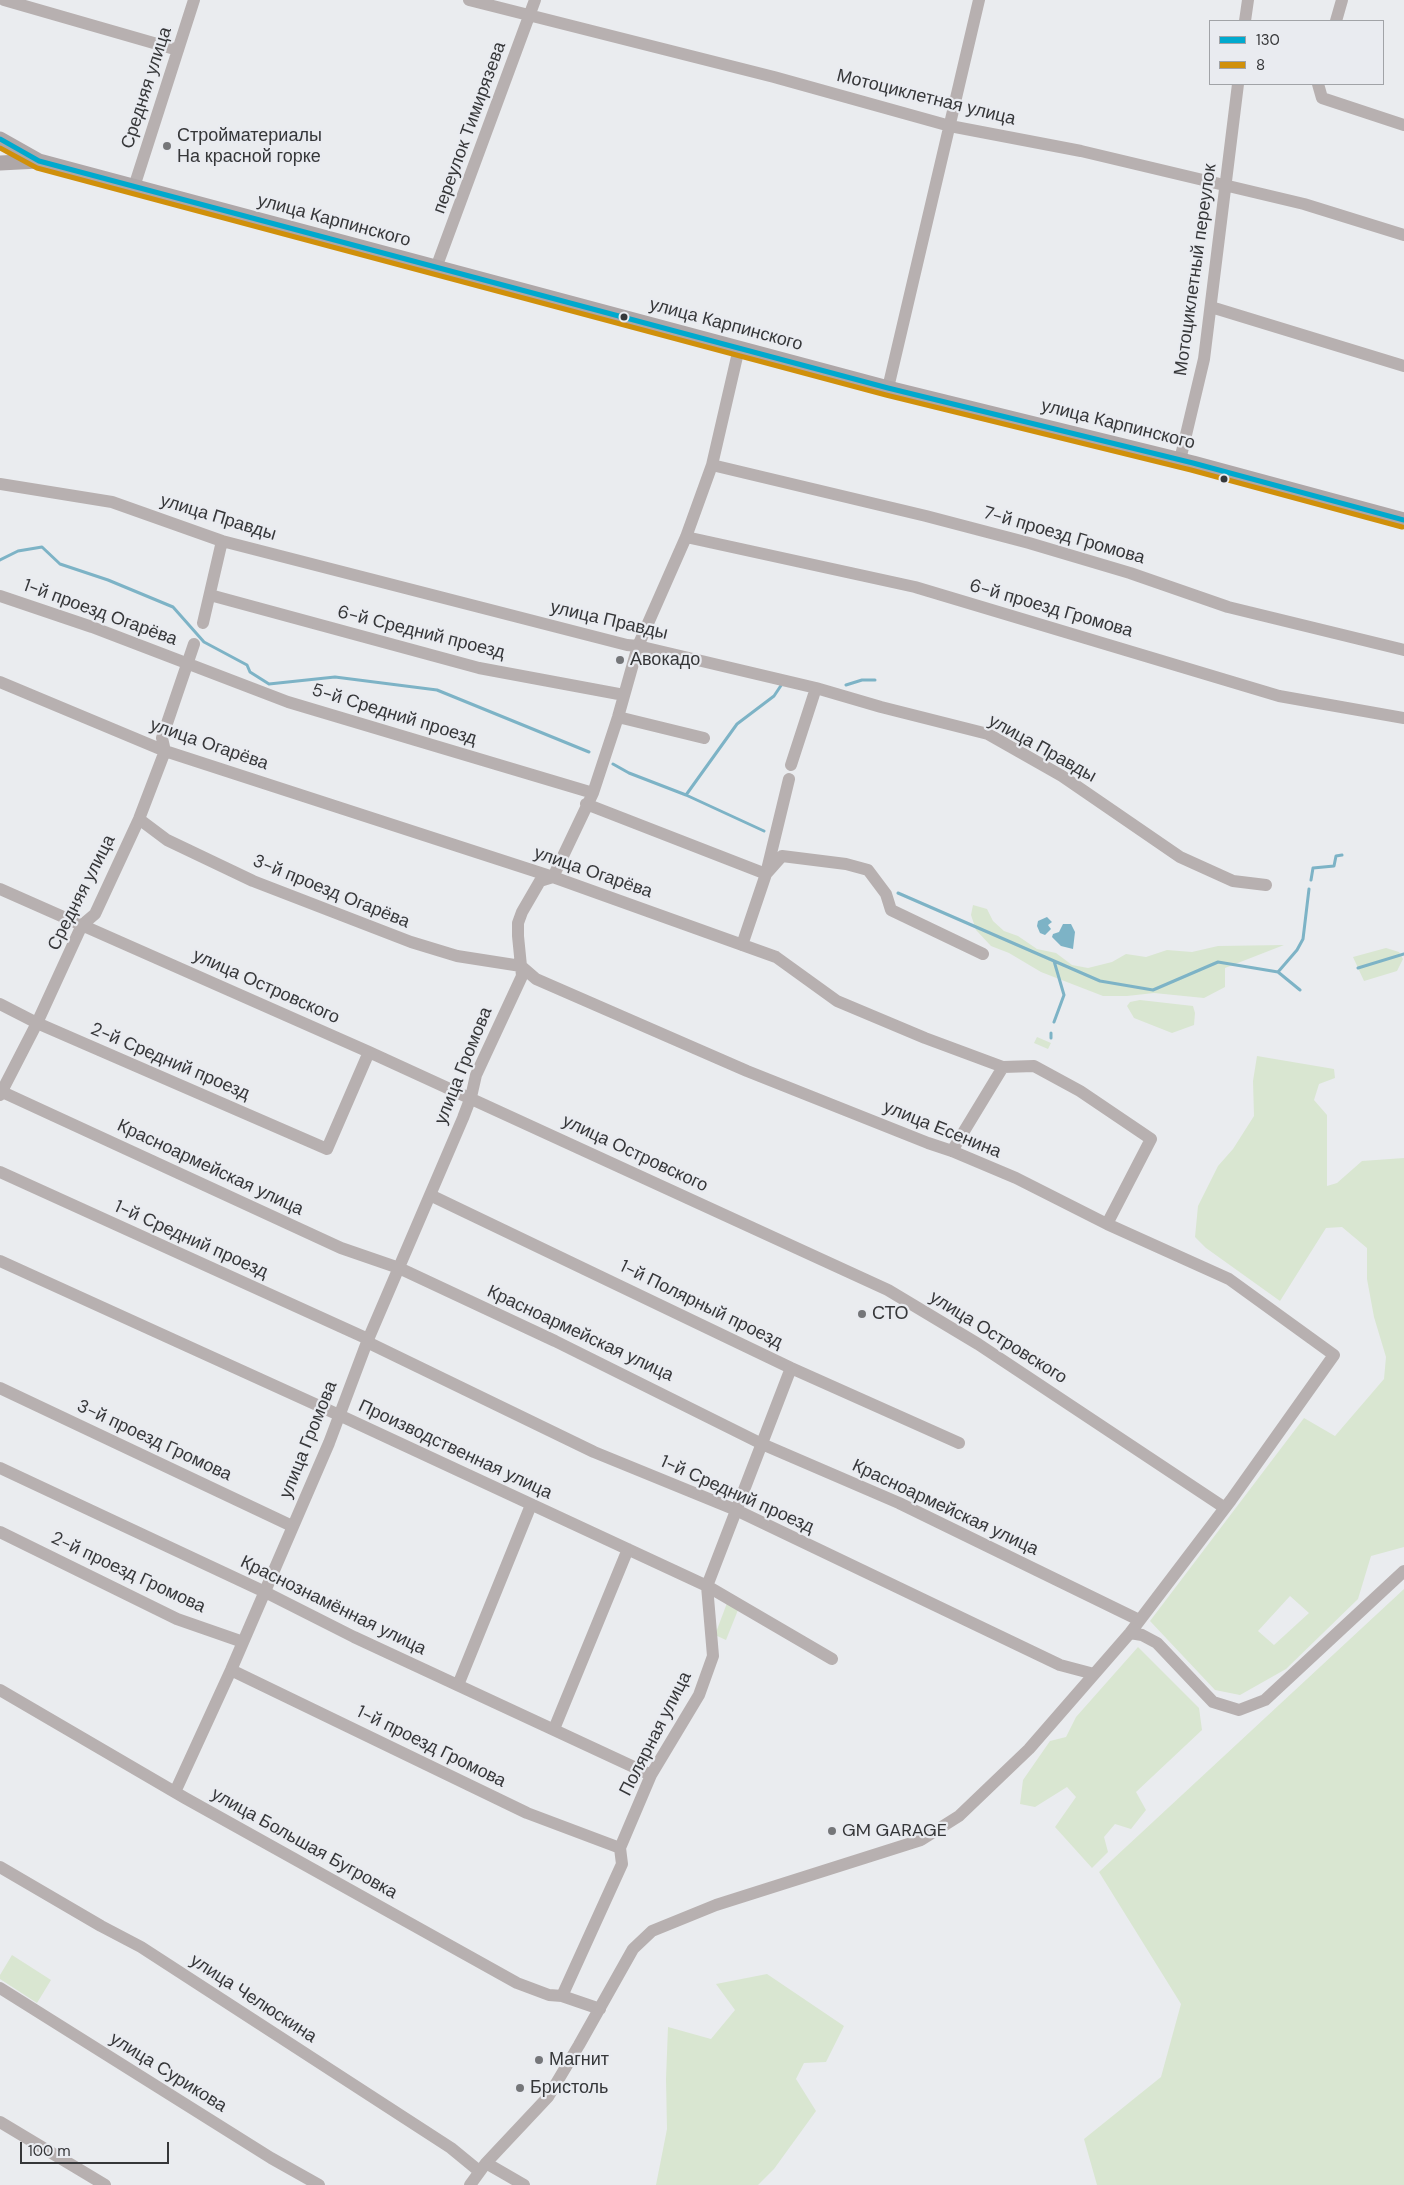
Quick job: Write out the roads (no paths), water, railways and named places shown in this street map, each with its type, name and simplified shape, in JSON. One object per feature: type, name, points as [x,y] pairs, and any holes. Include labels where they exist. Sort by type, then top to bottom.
[{"type":"main road","name":"улица Карпинского","points":[[0,139],[39,161],[888,388],[1180,460],[1404,520]]},
{"type":"main road","name":"улица Карпинского","points":[[0,163],[39,161]]},
{"type":"street","points":[[4,0],[178,50]]},
{"type":"street","name":"Средняя улица","points":[[134,186],[194,0]]},
{"type":"street","name":"Мотоциклетная улица","points":[[469,0],[530,17],[774,77],[950,126],[1081,151],[1304,204],[1404,234]]},
{"type":"street","name":"переулок Тимирязева","points":[[436,268],[535,0]]},
{"type":"street","points":[[888,388],[979,0]]},
{"type":"street","points":[[1246,20],[1248,0]]},
{"type":"street","points":[[1336,20],[1342,0]]},
{"type":"street","name":"Мотоциклетный переулок","points":[[1180,460],[1204,358],[1238,85]]},
{"type":"street","points":[[1318,85],[1322,98],[1404,126]]},
{"type":"street","points":[[1211,308],[1404,366]]},
{"type":"street","name":"улица Громова","points":[[175,1792],[231,1670],[329,1443],[367,1341],[470,1098],[476,1075],[522,976],[518,936],[522,912],[540,881],[553,877],[593,792],[618,717],[638,646],[686,537],[712,465],[738,348]]},
{"type":"street","name":"7-й проезд Громова","points":[[712,465],[1020,540],[1130,573],[1228,607],[1404,650]]},
{"type":"street","name":"улица Правды","points":[[0,484],[112,502],[222,540],[627,645],[816,688],[881,707],[988,734],[1062,776],[1180,857],[1233,881],[1266,886]]},
{"type":"street","name":"6-й проезд Громова","points":[[686,537],[914,588],[1279,696],[1404,718]]},
{"type":"street","points":[[202,623],[222,540]]},
{"type":"street","name":"6-й Средний проезд","points":[[210,595],[479,668],[624,695]]},
{"type":"street","name":"1-й проезд Огарёва","points":[[0,596],[92,627],[188,664]]},
{"type":"street","name":"Средняя улица","points":[[1,1093],[37,1023],[82,925],[95,914],[139,819],[165,751],[162,738],[194,644]]},
{"type":"street","name":"5-й Средний проезд","points":[[188,664],[288,702],[593,792]]},
{"type":"street","name":"улица Огарёва","points":[[0,682],[165,751],[553,877],[776,957],[837,1001],[925,1038],[1003,1067],[1034,1066],[1080,1091],[1151,1139],[1107,1224]]},
{"type":"street","points":[[791,765],[816,688]]},
{"type":"street","points":[[618,717],[704,738]]},
{"type":"street","points":[[742,945],[766,874],[789,779]]},
{"type":"street","points":[[586,804],[766,874]]},
{"type":"street","name":"3-й проезд Огарёва","points":[[139,819],[167,840],[254,881],[411,942],[458,956],[521,966]]},
{"type":"street","points":[[766,874],[782,856],[846,864],[868,870],[886,894],[891,910],[983,954]]},
{"type":"street","name":"улица Островского","points":[[0,889],[369,1052],[888,1290],[978,1344],[1225,1508]]},
{"type":"street","name":"улица Есенина","points":[[521,966],[536,978],[739,1067],[1016,1178],[1107,1224],[1229,1279],[1334,1355],[1225,1508]]},
{"type":"street","name":"2-й Средний проезд","points":[[0,1004],[37,1023],[327,1149],[369,1052]]},
{"type":"street","points":[[952,1151],[1003,1067]]},
{"type":"street","name":"Красноармейская улица","points":[[1,1093],[341,1248],[399,1268],[555,1341],[762,1444],[899,1503],[1139,1620]]},
{"type":"street","name":"1-й Средний проезд","points":[[0,1172],[367,1341],[594,1452],[736,1510],[1060,1665],[1094,1674]]},
{"type":"street","name":"1-й Полярный проезд","points":[[430,1195],[791,1368],[959,1443]]},
{"type":"street","name":"Производственная улица","points":[[0,1261],[339,1415],[707,1586],[832,1660]]},
{"type":"street","name":"Полярная улица","points":[[562,1996],[622,1864],[620,1848],[651,1774],[699,1695],[713,1656],[707,1586],[791,1368]]},
{"type":"street","name":"3-й проезд Громова","points":[[0,1388],[292,1526]]},
{"type":"street","name":"Краснознамённая улица","points":[[0,1468],[265,1592],[458,1686],[651,1774]]},
{"type":"street","points":[[458,1686],[531,1505]]},
{"type":"street","points":[[470,2185],[483,2167],[548,2097],[633,1949],[652,1931],[716,1905],[923,1838],[959,1816],[1015,1762],[1130,1633],[1225,1508]]},
{"type":"street","name":"2-й проезд Громова","points":[[0,1532],[177,1619],[243,1642]]},
{"type":"street","points":[[554,1729],[628,1549]]},
{"type":"street","points":[[1130,1633],[1142,1635],[1157,1643],[1213,1702],[1239,1710],[1265,1700],[1404,1571]]},
{"type":"street","name":"1-й проезд Громова","points":[[231,1670],[527,1813],[620,1848]]},
{"type":"street","name":"улица Большая Бугровка","points":[[0,1690],[175,1792],[517,1983],[549,1995],[562,1996],[600,2009]]},
{"type":"street","name":"улица Челюскина","points":[[0,1867],[140,1947],[451,2148],[483,2167],[524,2185]]},
{"type":"street","name":"улица Сурикова","points":[[0,1988],[271,2158],[319,2185]]},
{"type":"street","points":[[0,2122],[105,2185]]},
{"type":"water","points":[[1047,917],[1052,922],[1048,925],[1051,929],[1045,935],[1040,933],[1037,926],[1038,921]]},
{"type":"water","points":[[1063,924],[1071,924],[1075,932],[1073,949],[1061,946],[1052,937],[1053,934],[1059,932]]},
{"type":"waterway","points":[[0,560],[18,551],[42,547],[60,564],[108,580],[173,607],[204,642],[247,665],[250,672],[269,684],[335,677],[437,690],[589,752]]},
{"type":"waterway","points":[[846,685],[862,680],[875,680]]},
{"type":"waterway","points":[[686,795],[737,724],[774,696],[782,684]]},
{"type":"waterway","points":[[613,764],[629,773],[686,795],[764,831]]},
{"type":"waterway","points":[[1311,880],[1313,868],[1334,866],[1336,856],[1342,855]]},
{"type":"waterway","points":[[898,893],[1100,981],[1153,990],[1218,962],[1278,972],[1297,950],[1303,939],[1309,889]]},
{"type":"waterway","points":[[1358,968],[1404,954]]},
{"type":"waterway","points":[[1054,961],[1064,995],[1054,1022]]},
{"type":"waterway","points":[[1278,972],[1300,990]]},
{"type":"waterway","points":[[1051,1033],[1051,1038]]},
{"type":"place","name":"Стройматериалы На красной горке","points":[[167,146]]},
{"type":"place","name":"Авокадо","points":[[620,660]]},
{"type":"place","name":"СТО","points":[[862,1314]]},
{"type":"place","name":"GM GARAGE","points":[[832,1831]]},
{"type":"place","name":"Магнит","points":[[539,2060]]},
{"type":"place","name":"Бристоль","points":[[520,2088]]}]
